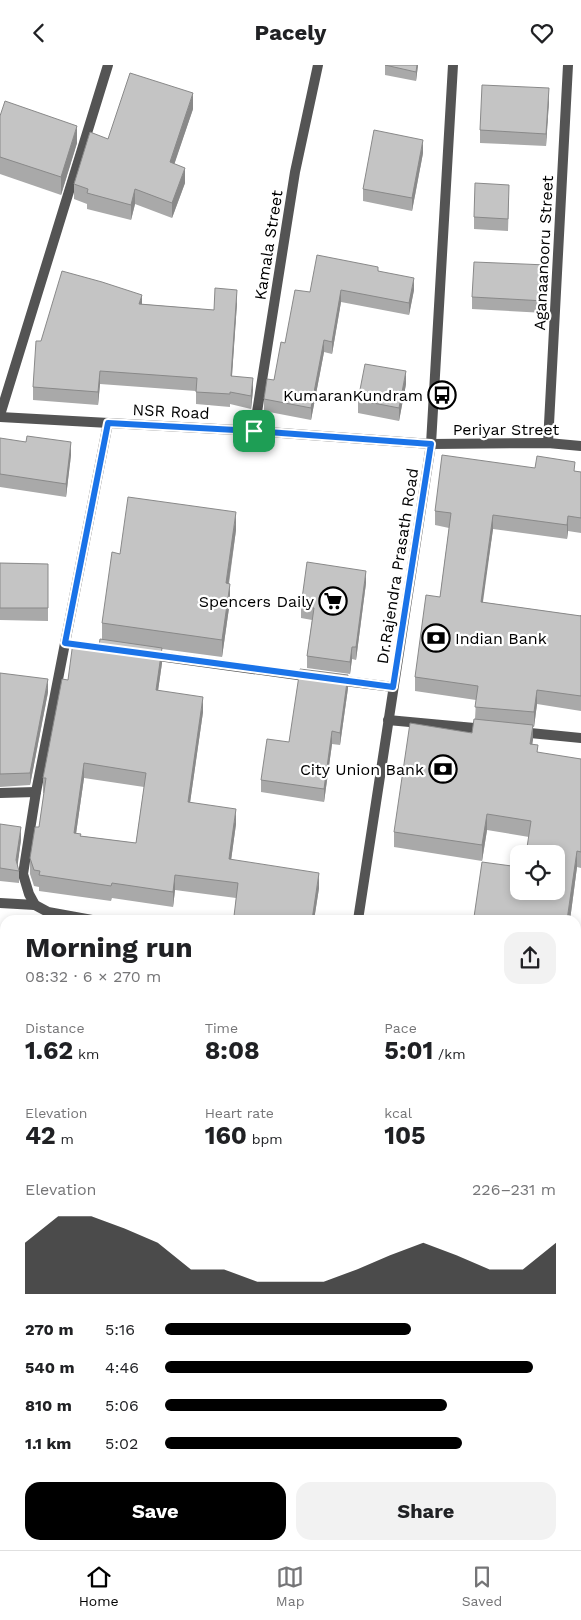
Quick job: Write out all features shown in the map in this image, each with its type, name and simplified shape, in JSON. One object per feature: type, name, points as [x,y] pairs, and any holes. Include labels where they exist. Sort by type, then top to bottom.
[{"type":"street","points":[[0,416],[108,65]]},
{"type":"street","name":"Kamala Street","points":[[254,431],[295,172],[318,65]]},
{"type":"street","name":"Dr.Rajendra Prasath Road","points":[[359,915],[431,444],[453,65]]},
{"type":"street","name":"Aganaanooru Street","points":[[548,443],[568,65]]},
{"type":"street","name":"NSR Road","points":[[0,416],[431,444]]},
{"type":"street","points":[[35,905],[24,883],[23,874],[36,792],[70,644],[108,423]]},
{"type":"street","name":"Periyar Street","points":[[431,444],[548,443],[581,446]]},
{"type":"street","points":[[142,654],[393,687]]},
{"type":"street","points":[[388,720],[494,730]]},
{"type":"street","points":[[514,732],[581,738]]},
{"type":"street","points":[[0,793],[36,792]]},
{"type":"street","points":[[0,903],[35,905],[48,912],[64,915]]},
{"type":"building","points":[[385,65],[417,65],[416,72]]},
{"type":"building","points":[[130,73],[193,93],[170,162],[185,168],[172,203],[135,189],[131,205],[87,193],[88,189],[74,184],[90,132],[108,139]]},
{"type":"building","points":[[482,85],[549,88],[546,134],[480,130]]},
{"type":"building","points":[[5,101],[77,126],[61,177],[0,157],[0,116]]},
{"type":"building","points":[[374,130],[423,140],[412,198],[363,189]]},
{"type":"building","points":[[475,183],[509,185],[508,219],[474,217]]},
{"type":"building","points":[[317,255],[378,267],[378,271],[414,278],[409,303],[341,290],[332,342],[324,340],[311,408],[264,399],[267,379],[274,380],[281,342],[285,343],[295,290],[310,292]]},
{"type":"building","points":[[474,262],[547,265],[545,301],[472,297]]},
{"type":"building","points":[[62,271],[142,295],[139,304],[214,310],[215,288],[237,290],[231,376],[253,378],[251,396],[230,392],[230,394],[196,392],[197,378],[100,371],[98,392],[33,387],[36,341],[41,341]]},
{"type":"building","points":[[365,364],[406,371],[399,408],[358,400]]},
{"type":"building","points":[[27,436],[71,442],[66,484],[0,474],[0,438],[26,442]]},
{"type":"building","points":[[442,455],[535,468],[537,456],[575,462],[574,471],[581,472],[581,518],[568,516],[567,525],[493,515],[481,602],[581,616],[581,696],[537,690],[534,712],[475,707],[478,686],[415,677],[426,595],[440,597],[451,513],[435,511]]},
{"type":"building","points":[[128,497],[236,512],[226,583],[230,584],[222,640],[102,623],[112,552],[120,554]]},
{"type":"building","points":[[307,562],[366,571],[356,647],[352,647],[350,662],[307,656],[314,608],[301,606]]},
{"type":"building","points":[[0,563],[48,564],[48,608],[0,608]]},
{"type":"building","points":[[100,639],[162,648],[156,690],[203,697],[188,802],[236,809],[229,859],[319,873],[313,915],[234,915],[238,883],[175,875],[173,892],[112,883],[111,886],[39,875],[40,871],[34,870],[30,858],[35,827],[39,827],[46,778],[43,778],[62,679],[68,680],[73,642],[99,646]],"holes":[[[84,763],[146,773],[136,843],[80,836],[81,834],[74,833]]]},
{"type":"building","points":[[300,669],[348,675],[340,733],[332,731],[324,789],[261,780],[267,739],[289,742]]},
{"type":"building","points":[[0,673],[48,679],[30,773],[0,774]]},
{"type":"building","points":[[474,719],[533,725],[530,744],[538,745],[537,752],[581,759],[581,852],[577,851],[568,915],[474,915],[482,862],[510,866],[510,900],[565,900],[565,845],[527,845],[531,821],[487,814],[482,845],[394,832],[410,723],[472,733]]},
{"type":"building","points":[[0,824],[21,827],[16,860],[19,871],[0,868]]},
{"type":"place","name":"KumaranKundram","points":[[442,395]]},
{"type":"place","name":"Spencers Daily","points":[[333,601]]},
{"type":"place","name":"Indian Bank","points":[[436,638]]},
{"type":"place","name":"City Union Bank","points":[[443,769]]},
{"type":"route","points":[[108,423],[254,431],[431,444],[393,687],[65,643],[108,423]]}]
